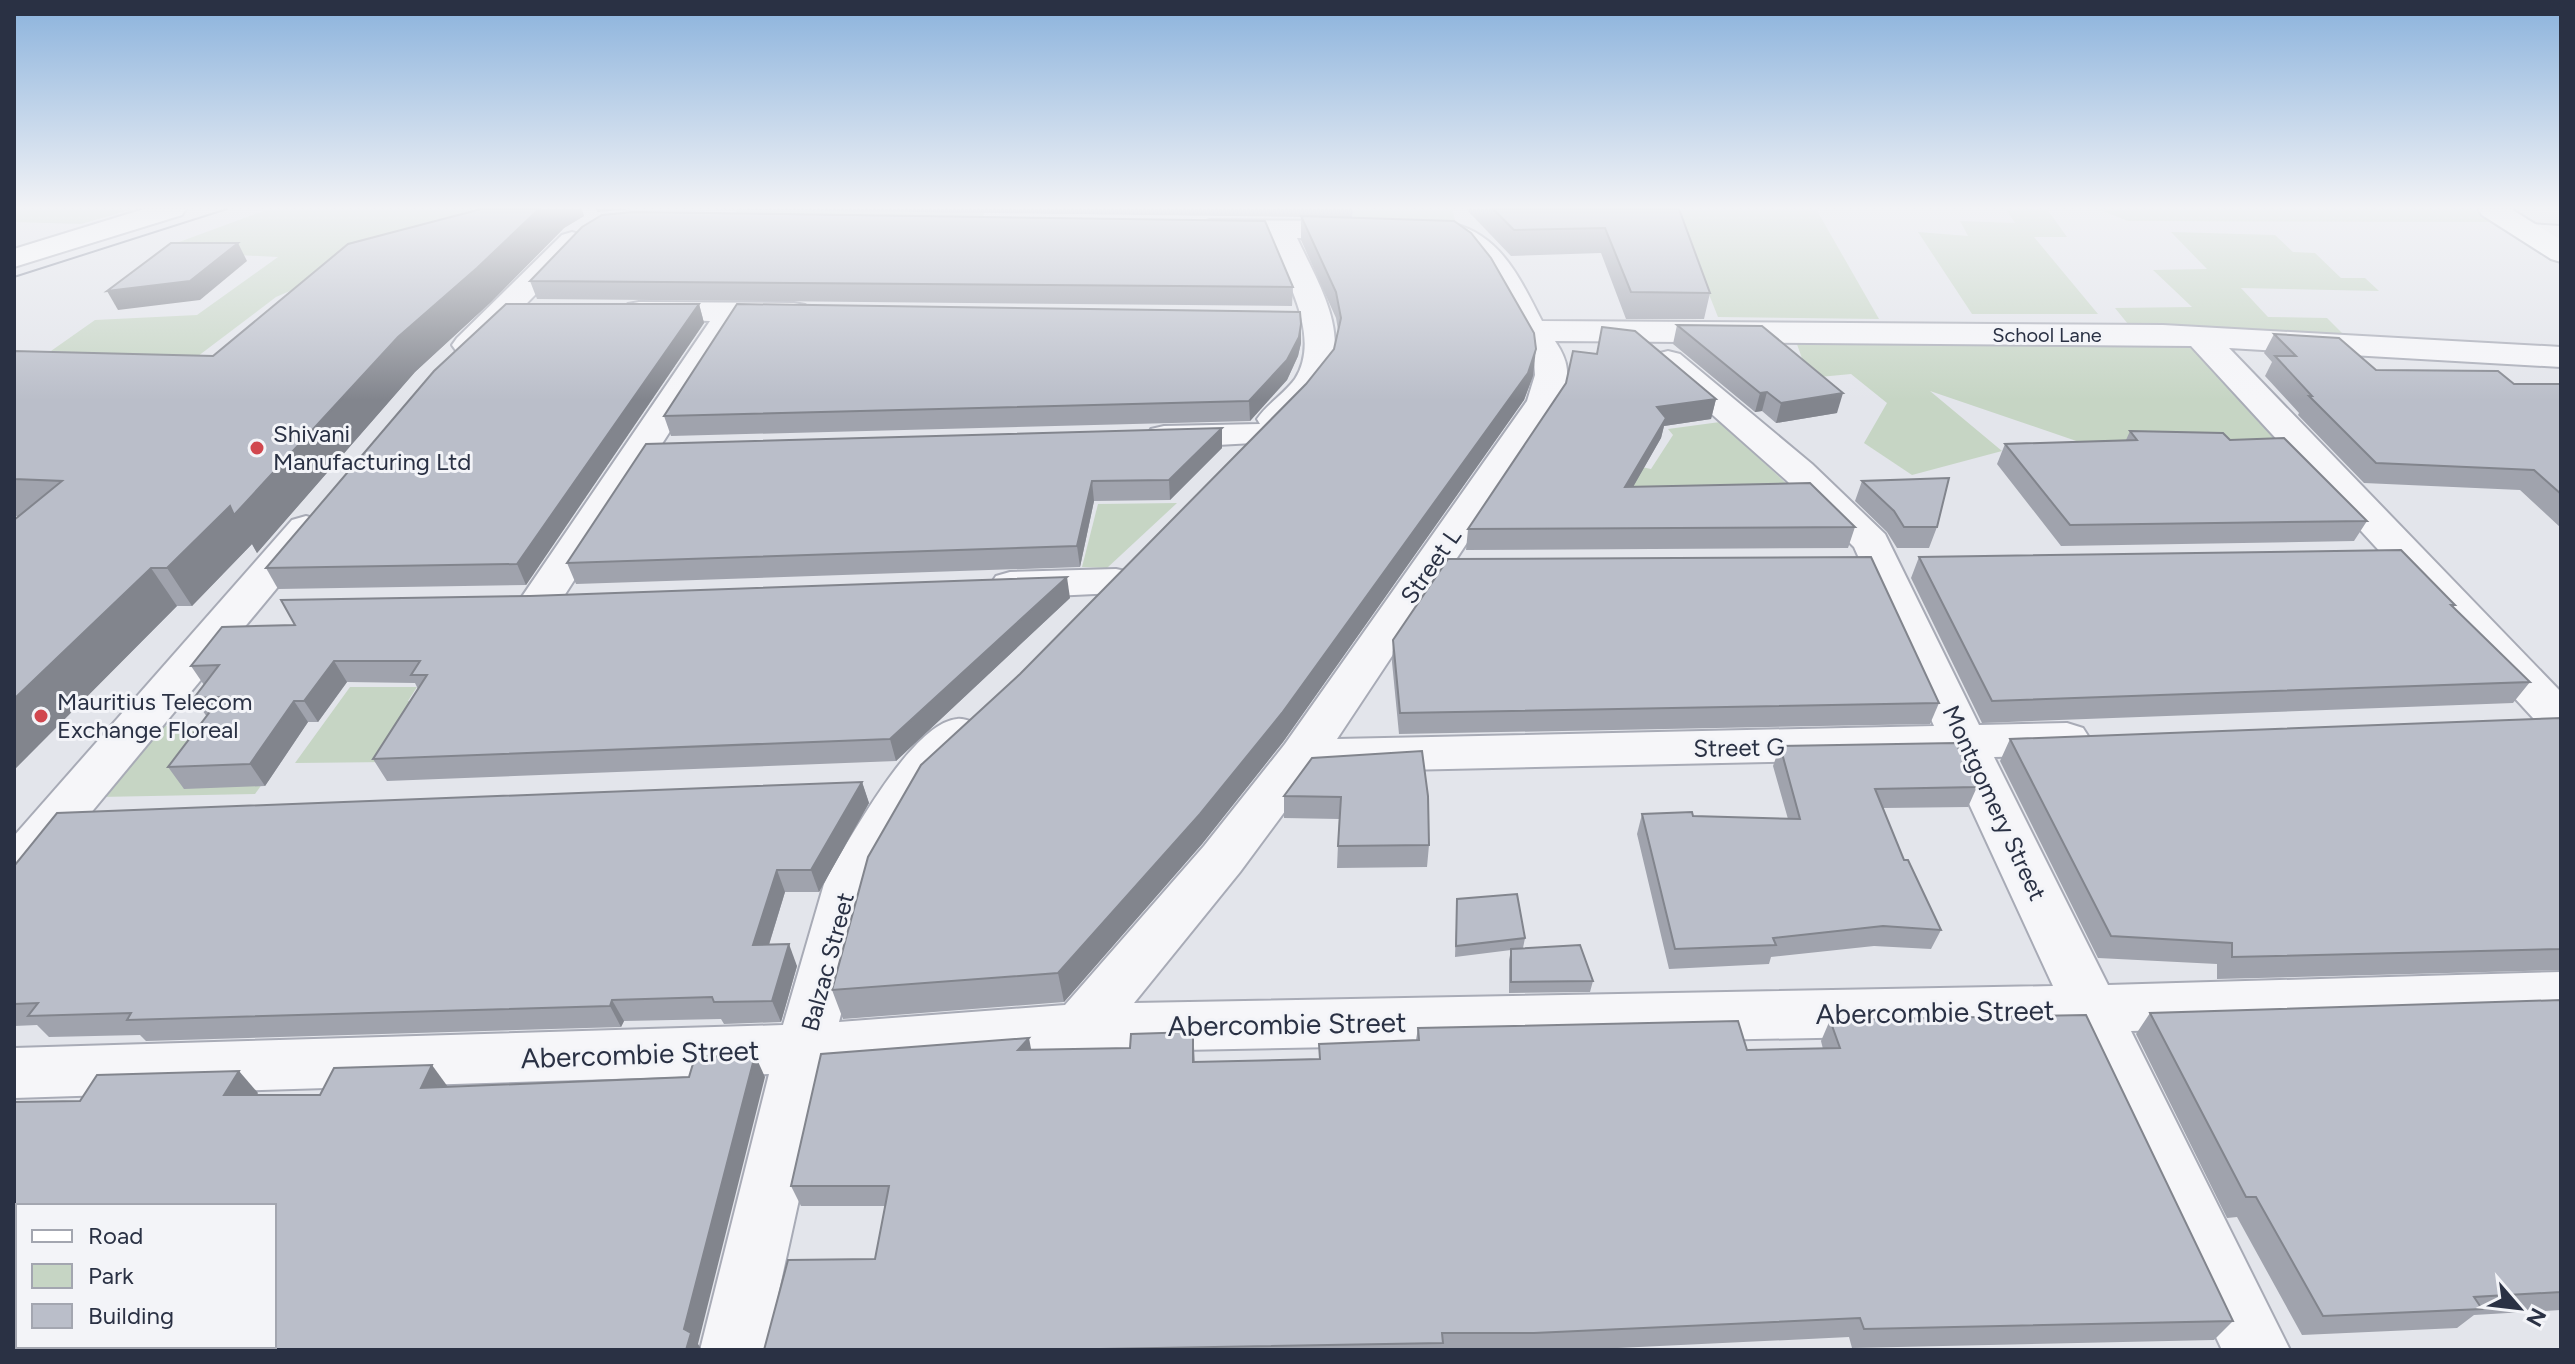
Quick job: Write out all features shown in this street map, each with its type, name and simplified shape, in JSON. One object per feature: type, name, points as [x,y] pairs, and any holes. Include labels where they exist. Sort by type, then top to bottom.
[{"type":"street","points":[[440,371],[542,273]]},
{"type":"street","points":[[1221,474],[1292,402],[1313,375],[1321,343],[1301,319],[1280,273]]},
{"type":"street","name":"Street L","points":[[1080,1028],[1222,859],[1301,756],[1544,401],[1553,376],[1550,358],[1499,273]]},
{"type":"street","points":[[504,311],[550,311]]},
{"type":"street","points":[[610,311],[827,312]]},
{"type":"street","points":[[586,600],[524,602],[639,451],[732,311]]},
{"type":"street","name":"School Lane","points":[[1532,331],[2200,337],[2561,357]]},
{"type":"street","name":"Montgomery Street","points":[[1633,331],[1799,472],[1871,542],[1857,563],[1966,743],[2257,1350]]},
{"type":"street","points":[[2200,337],[2561,720]]},
{"type":"street","points":[[1131,438],[1258,434]]},
{"type":"street","points":[[639,451],[687,450]]},
{"type":"street","points":[[14,870],[330,499]]},
{"type":"street","points":[[1072,624],[1148,549]]},
{"type":"street","points":[[2358,556],[2406,556]]},
{"type":"street","points":[[1857,563],[1928,563]]},
{"type":"street","points":[[1432,565],[1478,565]]},
{"type":"street","points":[[975,586],[1116,581]]},
{"type":"street","points":[[241,606],[288,605]]},
{"type":"street","name":"Balzac Street","points":[[733,1350],[804,1049],[849,884],[909,781],[985,710]]},
{"type":"street","points":[[2514,722],[2561,720]]},
{"type":"street","name":"Street G","points":[[1301,756],[1966,743],[2107,737]]},
{"type":"street","points":[[861,783],[909,781]]},
{"type":"street","points":[[61,815],[125,813]]},
{"type":"street","name":"Abercombie Street","points":[[14,1073],[804,1049],[1080,1028],[2092,1009],[2561,995]]},
{"type":"green space","points":[[256,273],[334,273],[276,297],[165,381],[14,377],[95,320],[197,315]]},
{"type":"green space","points":[[1700,273],[1852,273],[1879,319],[1718,317]]},
{"type":"green space","points":[[1945,273],[2064,273],[2098,314],[1972,314]]},
{"type":"green space","points":[[2156,273],[2335,273],[2341,278],[2365,278],[2379,291],[2241,288],[2268,317],[2327,318],[2348,339],[2132,329],[2115,308],[2192,307]]},
{"type":"green space","points":[[1793,333],[2195,345],[2284,442],[2088,445],[1930,391],[2002,451],[1912,475],[1864,443],[1887,403],[1851,374],[1809,378]]},
{"type":"green space","points":[[1720,422],[1801,497],[1621,503],[1623,463],[1651,469],[1673,435],[1668,429]]},
{"type":"green space","points":[[1177,503],[1107,568],[1082,567],[1098,504]]},
{"type":"green space","points":[[350,687],[417,687],[408,701],[430,701],[390,762],[295,763]]},
{"type":"green space","points":[[227,724],[273,769],[255,794],[99,797],[157,726]]},
{"type":"building","points":[[131,273],[201,273],[190,281],[107,291]]},
{"type":"building","points":[[313,273],[472,273],[398,337],[234,515],[230,506],[167,568],[151,568],[14,699],[14,520],[62,481],[14,479],[14,351],[213,356]]},
{"type":"building","points":[[538,273],[1287,273],[1293,287],[530,281]]},
{"type":"building","points":[[1327,273],[1499,273],[1534,333],[1536,349],[1528,373],[1282,713],[1200,814],[1058,973],[832,990],[868,857],[921,765],[1020,674],[1306,384],[1334,349],[1341,318],[1336,292]]},
{"type":"building","points":[[1623,273],[1702,273],[1710,293],[1631,292]]},
{"type":"building","points":[[506,304],[699,304],[517,564],[266,568],[434,371]]},
{"type":"building","points":[[737,304],[1300,312],[1301,324],[1299,337],[1287,360],[1249,401],[664,416]]},
{"type":"building","points":[[1677,325],[1762,326],[1843,393],[1781,403],[1767,392],[1760,393]]},
{"type":"building","points":[[1602,327],[1635,331],[1716,399],[1657,407],[1666,418],[1625,487],[1810,483],[1855,527],[1468,529],[1566,383],[1573,351],[1597,354]]},
{"type":"building","points":[[2274,334],[2339,338],[2376,370],[2498,371],[2514,384],[2561,384],[2561,494],[2534,470],[2376,463],[2309,396],[2312,396],[2275,356],[2296,356]]},
{"type":"building","points":[[1222,428],[1169,480],[1092,481],[1077,546],[567,563],[646,444]]},
{"type":"building","points":[[2130,431],[2223,433],[2230,440],[2284,438],[2367,521],[2070,525],[2005,444],[2137,440]]},
{"type":"building","points":[[1949,478],[1937,527],[1904,527],[1894,511],[1862,481]]},
{"type":"building","points":[[2401,550],[2455,605],[2451,605],[2530,682],[1992,701],[1919,557]]},
{"type":"building","points":[[1871,557],[1939,703],[1400,713],[1393,640],[1448,559]]},
{"type":"building","points":[[1067,577],[890,739],[373,759],[427,675],[411,675],[420,661],[334,661],[304,701],[294,701],[250,764],[168,767],[221,697],[194,698],[219,665],[191,666],[222,627],[295,625],[281,600],[530,596]]},
{"type":"building","points":[[2561,718],[2561,949],[2232,957],[2232,943],[2111,936],[2010,739]]},
{"type":"building","points":[[1956,743],[1977,787],[1875,789],[1904,860],[1908,860],[1941,930],[1883,926],[1773,938],[1776,945],[1675,949],[1642,814],[1692,812],[1693,816],[1800,819],[1780,746]]},
{"type":"building","points":[[1422,751],[1428,796],[1429,845],[1338,846],[1341,797],[1284,796],[1312,758]]},
{"type":"building","points":[[862,782],[811,870],[777,870],[753,945],[789,944],[772,1001],[714,1002],[712,997],[612,1000],[610,1006],[127,1020],[131,1013],[28,1016],[38,1003],[14,1004],[14,866],[57,813]]},
{"type":"building","points":[[1517,894],[1525,938],[1456,946],[1457,899]]},
{"type":"building","points":[[1580,945],[1593,981],[1511,982],[1511,949]]},
{"type":"building","points":[[2561,1000],[2561,1292],[2474,1297],[2482,1309],[2323,1316],[2256,1197],[2246,1197],[2150,1013]]},
{"type":"building","points":[[2086,1015],[2233,1321],[1864,1329],[1860,1318],[1534,1333],[1442,1333],[1443,1343],[1099,1350],[764,1350],[788,1260],[875,1259],[889,1186],[791,1186],[821,1054],[1029,1038],[1018,1050],[1130,1048],[1131,1034],[1193,1032],[1193,1062],[1320,1059],[1319,1044],[1419,1040],[1418,1028],[1738,1021],[1747,1050],[1840,1048],[1830,1020]]},
{"type":"building","points":[[755,1055],[684,1329],[691,1333],[686,1350],[14,1350],[14,1102],[80,1101],[97,1075],[239,1071],[224,1095],[320,1095],[334,1068],[432,1065],[421,1088],[689,1077],[695,1057]]},
{"type":"tram line","points":[[14,277],[28,273]]},
{"type":"place","name":"Shivani Manufacturing Ltd","points":[[257,448]]},
{"type":"place","name":"Mauritius Telecom Exchange Floreal","points":[[41,716]]}]
